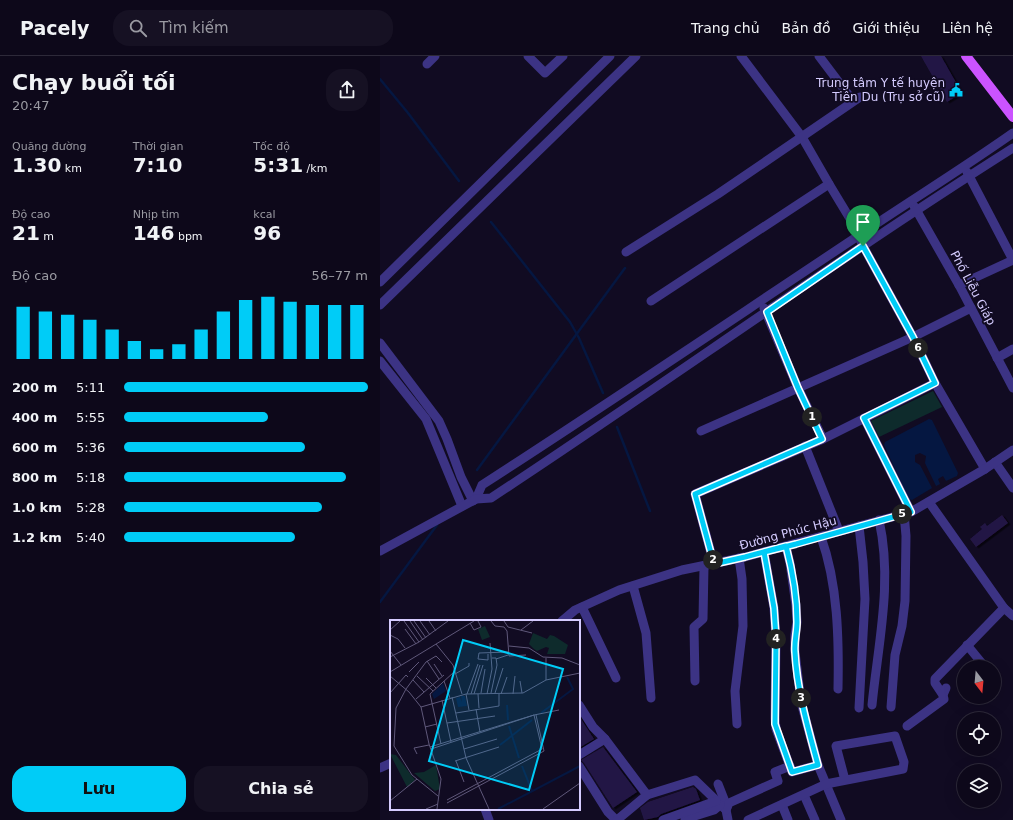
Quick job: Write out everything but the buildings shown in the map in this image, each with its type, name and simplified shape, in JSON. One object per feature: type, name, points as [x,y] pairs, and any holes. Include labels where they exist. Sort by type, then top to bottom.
[{"type":"main road","points":[[966,56],[1013,117]]},
{"type":"street","points":[[427,64],[435,56]]},
{"type":"street","points":[[528,56],[545,73],[563,56]]},
{"type":"street","points":[[380,282],[610,56]]},
{"type":"street","points":[[380,305],[636,56]]},
{"type":"street","points":[[741,56],[802,136],[852,222],[863,246],[913,337],[935,383],[985,469]]},
{"type":"street","points":[[626,252],[718,194],[857,99],[819,56]]},
{"type":"street","points":[[474,500],[482,485],[964,167],[1013,133]]},
{"type":"street","points":[[380,551],[474,500],[491,498],[683,370],[863,246],[1013,148]]},
{"type":"street","points":[[959,285],[1013,260],[970,175],[964,167]]},
{"type":"street","points":[[496,168],[509,180]]},
{"type":"street","points":[[651,301],[829,184]]},
{"type":"street","name":"Phố Liễu Giáp","points":[[911,202],[959,285],[1013,388]]},
{"type":"street","points":[[760,302],[767,312],[798,388],[822,439]]},
{"type":"street","points":[[701,431],[913,337],[971,308]]},
{"type":"street","points":[[380,343],[439,421],[461,477],[474,500]]},
{"type":"street","points":[[997,358],[1013,349]]},
{"type":"street","points":[[675,358],[683,370]]},
{"type":"street","points":[[380,360],[426,419],[462,506]]},
{"type":"street","points":[[714,564],[695,494],[822,439],[935,383]]},
{"type":"street","points":[[864,418],[907,513],[905,601],[902,626],[895,655],[891,707]]},
{"type":"street","points":[[805,446],[839,532]]},
{"type":"street","name":"Đường Phúc Hậu","points":[[563,620],[575,610],[619,590],[682,570],[764,552],[907,513],[929,502],[985,469],[1013,450]]},
{"type":"street","points":[[995,462],[1013,488]]},
{"type":"street","points":[[929,502],[1004,608],[1013,616]]},
{"type":"street","points":[[872,705],[885,605],[884,558],[882,531],[879,520]]},
{"type":"street","points":[[859,708],[865,599],[860,526]]},
{"type":"street","points":[[821,537],[830,569],[834,594],[839,650],[838,689]]},
{"type":"street","points":[[786,546],[796,606],[797,622],[795,652],[801,702],[818,765],[841,820]]},
{"type":"street","points":[[764,552],[774,608],[776,638],[775,724],[792,772],[818,765]]},
{"type":"street","points":[[737,724],[735,691],[743,626],[742,579],[739,558]]},
{"type":"street","points":[[695,681],[694,626],[703,618],[704,566]]},
{"type":"street","points":[[633,586],[646,633],[650,698]]},
{"type":"street","points":[[582,607],[616,678]]},
{"type":"street","points":[[907,726],[944,700],[945,692],[934,680],[1004,608]]},
{"type":"street","points":[[967,645],[979,660]]},
{"type":"street","points":[[580,707],[593,727],[605,739],[646,795]]},
{"type":"street","points":[[748,820],[826,784],[903,769],[904,762],[895,736],[836,746],[845,780]]},
{"type":"street","points":[[580,754],[605,739]]},
{"type":"street","points":[[380,768],[390,763]]},
{"type":"street","points":[[680,820],[714,810],[778,781],[775,772],[790,766]]},
{"type":"street","points":[[580,768],[608,812],[616,820],[646,795],[694,780],[722,806]]},
{"type":"street","points":[[718,784],[722,806],[728,820]]},
{"type":"street","points":[[804,795],[815,820]]},
{"type":"street","points":[[782,804],[788,820]]},
{"type":"street","points":[[663,820],[722,806]]},
{"type":"street","points":[[485,810],[489,820]]},
{"type":"green space","points":[[933,391],[942,407],[879,437],[871,421]]},
{"type":"water","points":[[929,419],[932,420],[958,473],[957,476],[946,481],[943,476],[938,479],[940,484],[936,486],[925,463],[926,456],[920,453],[915,455],[915,462],[920,465],[932,488],[912,500],[909,499],[884,445],[885,442]]},
{"type":"waterway","points":[[380,79],[408,113],[459,181]]},
{"type":"waterway","points":[[491,222],[570,322],[579,338],[603,393]]},
{"type":"waterway","points":[[477,470],[625,268]]},
{"type":"waterway","points":[[617,427],[650,511]]},
{"type":"waterway","points":[[380,602],[437,525]]},
{"type":"place","name":"Trung tâm Y tế huyện Tiên Du (Trụ sở cũ)","points":[[956,90]]},
{"type":"route","points":[[863,246],[767,312],[798,388],[822,439],[695,494],[714,564],[786,546],[796,606],[797,622],[795,652],[801,702],[818,765],[792,772],[775,724],[776,638],[774,608],[764,552],[786,546],[796,544],[911,512],[864,418],[935,383],[913,337],[863,246]]}]
